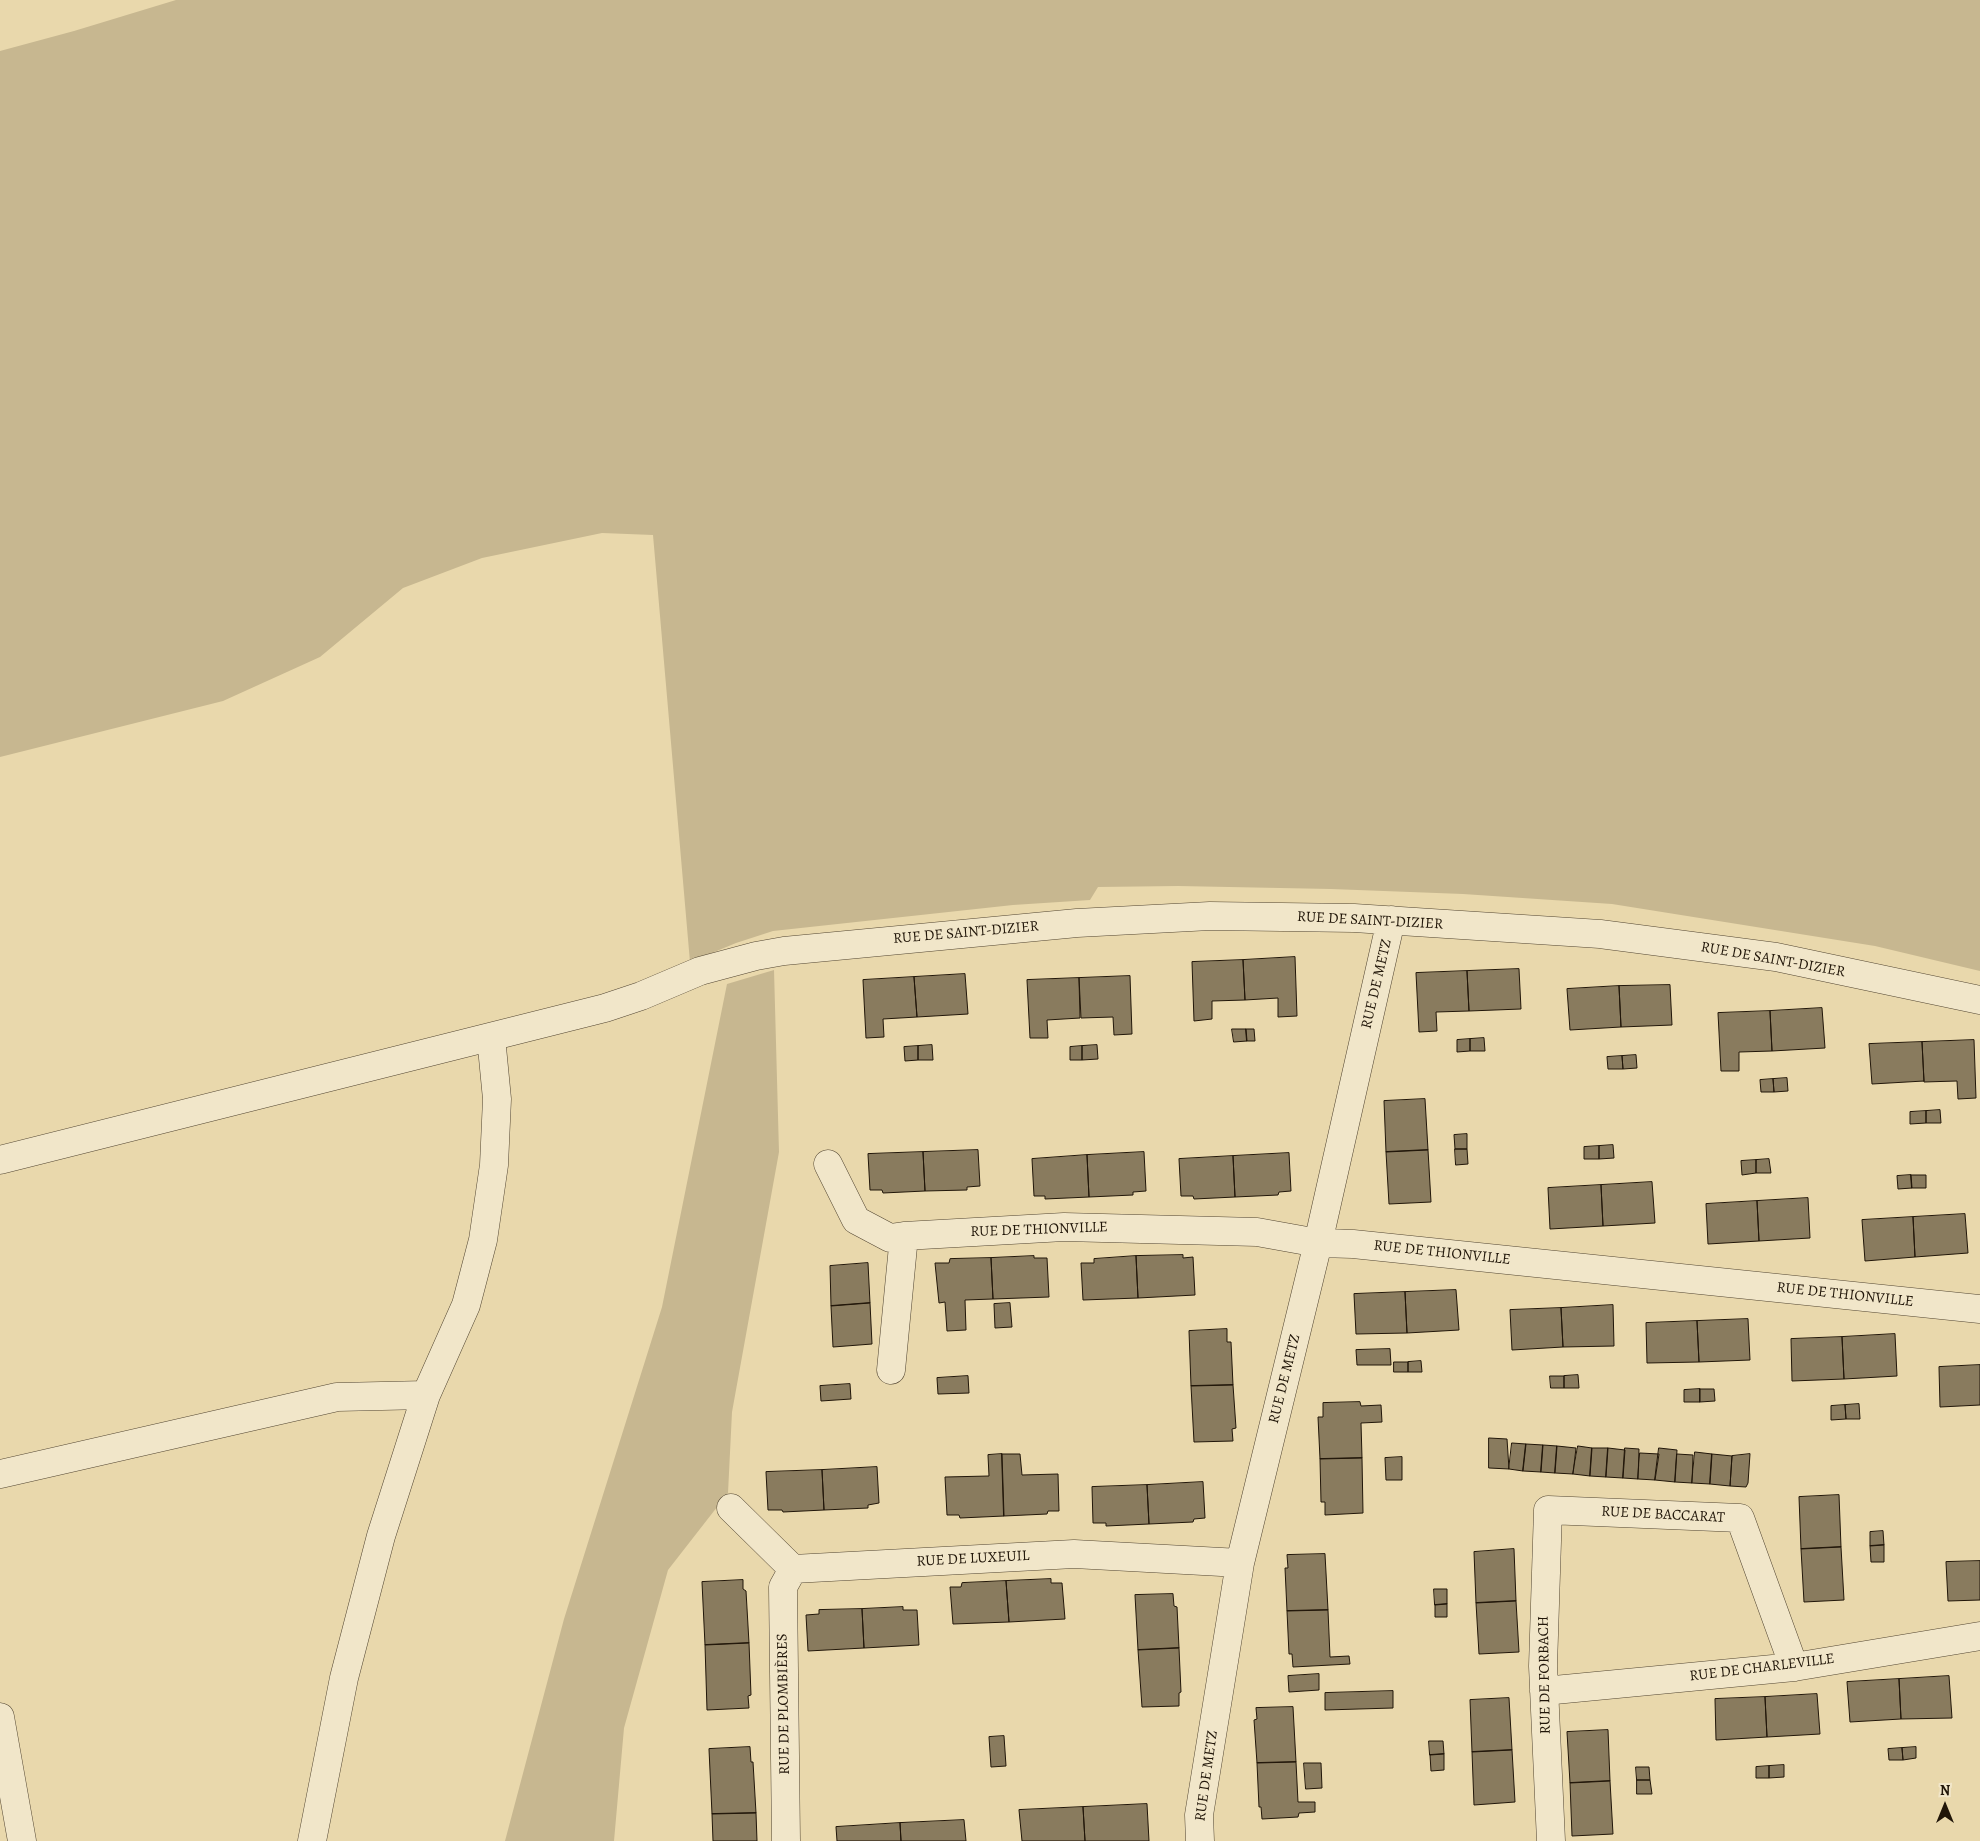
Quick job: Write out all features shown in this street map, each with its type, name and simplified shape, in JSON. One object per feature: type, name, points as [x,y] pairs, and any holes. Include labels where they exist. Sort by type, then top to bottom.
[{"type":"street","name":"RUE DE SAINT-DIZIER","points":[[0,1160],[605,1008],[642,996],[700,971],[756,956],[784,950],[1077,923],[1210,916],[1344,918],[1600,934],[1776,957],[1980,1000]]},
{"type":"street","name":"RUE DE METZ","points":[[1200,1841],[1199,1815],[1240,1563],[1318,1243],[1391,920]]},
{"type":"street","points":[[312,1841],[344,1678],[381,1536],[426,1395],[466,1305],[483,1240],[494,1165],[496,1127],[497,1098],[491,1037]]},
{"type":"street","name":"RUE DE THIONVILLE","points":[[828,1164],[856,1220],[890,1238],[1064,1227],[1257,1232],[1318,1243],[1353,1244],[1980,1309]]},
{"type":"street","points":[[891,1370],[904,1236]]},
{"type":"street","points":[[0,1474],[337,1397],[426,1395]]},
{"type":"street","points":[[731,1508],[793,1569]]},
{"type":"street","name":"RUE DE BACCARAT","points":[[1548,1510],[1740,1518],[1794,1667]]},
{"type":"street","name":"RUE DE FORBACH","points":[[1548,1510],[1544,1691],[1551,1841]]},
{"type":"street","name":"RUE DE LUXEUIL","points":[[793,1569],[1074,1554],[1240,1563]]},
{"type":"street","name":"RUE DE PLOMBIÈRES","points":[[786,1841],[783,1587],[793,1569]]},
{"type":"street","name":"RUE DE CHARLEVILLE","points":[[1544,1691],[1794,1667],[1980,1636]]},
{"type":"street","points":[[0,1717],[22,1841]]},
{"type":"shaded area","points":[[176,0],[1980,0],[1980,971],[1875,946],[1612,904],[1463,894],[1178,886],[1098,887],[1090,900],[1013,905],[773,931],[736,943],[690,962],[653,535],[602,533],[482,558],[403,588],[320,657],[223,701],[0,757],[0,51]]},
{"type":"shaded area","points":[[774,970],[779,1152],[732,1412],[728,1493],[668,1570],[624,1728],[614,1841],[505,1841],[564,1619],[662,1307],[727,984]]},
{"type":"building","points":[[1295,957],[1297,1016],[1278,1017],[1278,998],[1245,1000],[1243,960]]},
{"type":"building","points":[[1243,960],[1245,1000],[1212,1001],[1212,1019],[1194,1021],[1192,962]]},
{"type":"building","points":[[1519,969],[1521,1009],[1469,1011],[1467,971]]},
{"type":"building","points":[[1467,971],[1469,1011],[1436,1012],[1437,1031],[1419,1032],[1416,973]]},
{"type":"building","points":[[965,974],[968,1014],[917,1017],[914,977]]},
{"type":"building","points":[[1130,976],[1132,1034],[1114,1035],[1113,1017],[1081,1018],[1079,978]]},
{"type":"building","points":[[914,977],[917,1017],[883,1019],[884,1037],[866,1038],[863,980]]},
{"type":"building","points":[[1079,978],[1080,1018],[1047,1020],[1048,1038],[1030,1038],[1027,980]]},
{"type":"building","points":[[1670,985],[1672,1025],[1621,1027],[1619,986]]},
{"type":"building","points":[[1619,986],[1621,1027],[1570,1030],[1567,989]]},
{"type":"building","points":[[1822,1008],[1825,1048],[1772,1051],[1770,1011]]},
{"type":"building","points":[[1770,1011],[1772,1051],[1739,1052],[1739,1071],[1721,1071],[1718,1013]]},
{"type":"building","points":[[1232,1029],[1246,1029],[1247,1041],[1234,1042]]},
{"type":"building","points":[[1246,1029],[1254,1029],[1255,1041],[1247,1041]]},
{"type":"building","points":[[1484,1038],[1485,1051],[1470,1051],[1470,1039]]},
{"type":"building","points":[[1470,1039],[1470,1051],[1457,1052],[1457,1040]]},
{"type":"building","points":[[1974,1040],[1976,1098],[1958,1099],[1957,1081],[1924,1082],[1922,1042]]},
{"type":"building","points":[[1922,1042],[1924,1081],[1872,1084],[1869,1044]]},
{"type":"building","points":[[932,1045],[933,1060],[918,1060],[918,1046]]},
{"type":"building","points":[[1097,1045],[1098,1059],[1082,1060],[1082,1046]]},
{"type":"building","points":[[918,1046],[918,1060],[905,1061],[904,1047]]},
{"type":"building","points":[[1082,1046],[1082,1060],[1070,1060],[1070,1047]]},
{"type":"building","points":[[1636,1055],[1637,1068],[1623,1069],[1622,1056]]},
{"type":"building","points":[[1622,1056],[1623,1069],[1608,1069],[1607,1057]]},
{"type":"building","points":[[1787,1078],[1788,1091],[1774,1092],[1773,1079]]},
{"type":"building","points":[[1773,1079],[1774,1092],[1761,1092],[1760,1080]]},
{"type":"building","points":[[1425,1099],[1428,1150],[1386,1152],[1384,1101]]},
{"type":"building","points":[[1940,1110],[1941,1123],[1926,1123],[1926,1111]]},
{"type":"building","points":[[1926,1111],[1926,1123],[1910,1124],[1910,1112]]},
{"type":"building","points":[[1467,1134],[1467,1149],[1455,1149],[1454,1135]]},
{"type":"building","points":[[1613,1145],[1614,1158],[1599,1159],[1599,1146]]},
{"type":"building","points":[[1599,1146],[1599,1159],[1584,1159],[1584,1147]]},
{"type":"building","points":[[1455,1149],[1467,1149],[1468,1164],[1456,1165]]},
{"type":"building","points":[[978,1150],[980,1186],[967,1187],[967,1190],[925,1191],[923,1152]]},
{"type":"building","points":[[1428,1150],[1431,1202],[1389,1204],[1386,1152]]},
{"type":"building","points":[[923,1152],[925,1191],[883,1193],[882,1190],[870,1190],[868,1154]]},
{"type":"building","points":[[1144,1152],[1146,1191],[1133,1192],[1133,1195],[1089,1197],[1087,1155]]},
{"type":"building","points":[[1289,1153],[1291,1191],[1279,1192],[1278,1195],[1235,1197],[1233,1156]]},
{"type":"building","points":[[1087,1155],[1089,1197],[1045,1199],[1045,1196],[1034,1196],[1032,1159]]},
{"type":"building","points":[[1233,1156],[1235,1197],[1194,1199],[1193,1196],[1181,1196],[1179,1159]]},
{"type":"building","points":[[1769,1159],[1771,1173],[1756,1173],[1756,1160]]},
{"type":"building","points":[[1756,1160],[1756,1173],[1742,1175],[1741,1161]]},
{"type":"building","points":[[1911,1175],[1926,1175],[1926,1188],[1912,1188]]},
{"type":"building","points":[[1911,1175],[1912,1188],[1898,1189],[1897,1176]]},
{"type":"building","points":[[1652,1182],[1655,1223],[1603,1226],[1601,1185]]},
{"type":"building","points":[[1601,1185],[1603,1226],[1550,1229],[1548,1188]]},
{"type":"building","points":[[1808,1198],[1810,1238],[1759,1241],[1757,1201]]},
{"type":"building","points":[[1757,1201],[1759,1241],[1708,1244],[1706,1204]]},
{"type":"building","points":[[1965,1214],[1968,1253],[1915,1257],[1913,1217]]},
{"type":"building","points":[[1913,1217],[1915,1257],[1865,1261],[1862,1220]]},
{"type":"building","points":[[1183,1255],[1183,1258],[1193,1257],[1195,1295],[1138,1298],[1136,1256]]},
{"type":"building","points":[[1034,1256],[1034,1258],[1047,1258],[1049,1297],[993,1299],[991,1258]]},
{"type":"building","points":[[1136,1256],[1138,1298],[1083,1300],[1081,1263],[1094,1263],[1094,1259]]},
{"type":"building","points":[[991,1258],[993,1299],[965,1300],[966,1330],[947,1331],[945,1302],[939,1303],[935,1263],[949,1263],[950,1259]]},
{"type":"building","points":[[868,1263],[870,1303],[831,1306],[830,1266]]},
{"type":"building","points":[[1456,1290],[1459,1330],[1407,1333],[1405,1292]]},
{"type":"building","points":[[1405,1292],[1407,1333],[1356,1334],[1354,1294]]},
{"type":"building","points":[[870,1303],[872,1344],[833,1347],[831,1306]]},
{"type":"building","points":[[1010,1303],[1012,1327],[995,1328],[994,1304]]},
{"type":"building","points":[[1613,1305],[1614,1346],[1563,1347],[1561,1308]]},
{"type":"building","points":[[1561,1308],[1563,1347],[1512,1350],[1510,1310]]},
{"type":"building","points":[[1748,1319],[1750,1360],[1699,1362],[1697,1321]]},
{"type":"building","points":[[1697,1321],[1699,1362],[1647,1363],[1646,1323]]},
{"type":"building","points":[[1227,1329],[1227,1342],[1231,1342],[1233,1385],[1191,1386],[1189,1331]]},
{"type":"building","points":[[1895,1334],[1897,1376],[1844,1379],[1842,1337]]},
{"type":"building","points":[[1842,1337],[1844,1379],[1792,1381],[1791,1339]]},
{"type":"building","points":[[1390,1349],[1391,1365],[1357,1365],[1356,1350]]},
{"type":"building","points":[[1421,1361],[1422,1372],[1408,1372],[1408,1362]]},
{"type":"building","points":[[1394,1362],[1408,1362],[1408,1372],[1394,1372]]},
{"type":"building","points":[[1980,1365],[1980,1405],[1940,1407],[1939,1367]]},
{"type":"building","points":[[1578,1375],[1579,1388],[1564,1388],[1564,1376]]},
{"type":"building","points":[[968,1376],[969,1393],[938,1394],[937,1378]]},
{"type":"building","points":[[1550,1376],[1564,1376],[1564,1388],[1551,1388]]},
{"type":"building","points":[[850,1384],[851,1399],[821,1401],[820,1386]]},
{"type":"building","points":[[1233,1385],[1236,1428],[1232,1429],[1233,1441],[1194,1442],[1191,1386]]},
{"type":"building","points":[[1700,1389],[1700,1402],[1684,1402],[1684,1390]]},
{"type":"building","points":[[1700,1389],[1714,1389],[1715,1401],[1700,1402]]},
{"type":"building","points":[[1360,1402],[1361,1406],[1381,1405],[1382,1422],[1361,1423],[1362,1458],[1320,1459],[1318,1417],[1323,1417],[1323,1403]]},
{"type":"building","points":[[1859,1404],[1860,1419],[1846,1419],[1845,1405]]},
{"type":"building","points":[[1845,1405],[1846,1419],[1831,1420],[1831,1406]]},
{"type":"building","points":[[1489,1438],[1507,1439],[1509,1469],[1489,1468]]},
{"type":"building","points":[[1512,1443],[1526,1444],[1523,1471],[1509,1469]]},
{"type":"building","points":[[1526,1444],[1543,1445],[1541,1472],[1523,1471]]},
{"type":"building","points":[[1543,1445],[1557,1446],[1555,1473],[1541,1472]]},
{"type":"building","points":[[1557,1446],[1576,1448],[1573,1474],[1555,1473]]},
{"type":"building","points":[[1578,1446],[1592,1448],[1590,1476],[1573,1474]]},
{"type":"building","points":[[1592,1448],[1608,1448],[1606,1477],[1590,1476]]},
{"type":"building","points":[[1608,1448],[1625,1450],[1623,1478],[1606,1477]]},
{"type":"building","points":[[1625,1448],[1639,1449],[1638,1479],[1623,1478]]},
{"type":"building","points":[[1659,1448],[1677,1450],[1675,1482],[1655,1480]]},
{"type":"building","points":[[1695,1452],[1712,1454],[1710,1484],[1692,1483]]},
{"type":"building","points":[[1640,1453],[1659,1454],[1655,1480],[1638,1479]]},
{"type":"building","points":[[1002,1454],[1020,1454],[1022,1475],[1058,1474],[1059,1511],[1048,1511],[1047,1514],[1004,1516]]},
{"type":"building","points":[[1002,1454],[1004,1516],[960,1518],[959,1515],[947,1515],[945,1477],[989,1476],[988,1455]]},
{"type":"building","points":[[1677,1454],[1693,1455],[1692,1483],[1675,1482]]},
{"type":"building","points":[[1712,1454],[1732,1456],[1730,1486],[1710,1484]]},
{"type":"building","points":[[1750,1454],[1748,1483],[1746,1487],[1730,1486],[1732,1456]]},
{"type":"building","points":[[1402,1457],[1402,1480],[1386,1480],[1385,1458]]},
{"type":"building","points":[[1362,1458],[1363,1513],[1325,1515],[1325,1502],[1321,1502],[1320,1459]]},
{"type":"building","points":[[877,1467],[879,1503],[868,1505],[868,1508],[824,1510],[822,1470]]},
{"type":"building","points":[[822,1470],[824,1510],[783,1512],[782,1510],[768,1510],[766,1472]]},
{"type":"building","points":[[1203,1482],[1205,1518],[1194,1519],[1193,1522],[1149,1524],[1147,1485]]},
{"type":"building","points":[[1147,1485],[1149,1524],[1106,1526],[1106,1523],[1093,1523],[1092,1487]]},
{"type":"building","points":[[1839,1495],[1841,1547],[1801,1549],[1799,1497]]},
{"type":"building","points":[[1883,1531],[1884,1545],[1870,1546],[1870,1532]]},
{"type":"building","points":[[1884,1545],[1884,1562],[1871,1562],[1870,1546]]},
{"type":"building","points":[[1841,1547],[1844,1600],[1804,1602],[1801,1549]]},
{"type":"building","points":[[1514,1549],[1516,1601],[1476,1603],[1474,1552]]},
{"type":"building","points":[[1325,1554],[1328,1610],[1287,1611],[1285,1568],[1288,1568],[1287,1555]]},
{"type":"building","points":[[1980,1561],[1980,1600],[1948,1601],[1946,1562]]},
{"type":"building","points":[[1051,1579],[1051,1583],[1062,1583],[1065,1619],[1009,1622],[1006,1581]]},
{"type":"building","points":[[743,1580],[743,1589],[746,1591],[749,1643],[705,1645],[702,1582]]},
{"type":"building","points":[[1006,1581],[1009,1622],[953,1624],[950,1587],[961,1587],[962,1583]]},
{"type":"building","points":[[1434,1589],[1447,1589],[1447,1604],[1435,1605]]},
{"type":"building","points":[[1173,1594],[1174,1606],[1177,1607],[1179,1648],[1138,1650],[1135,1595]]},
{"type":"building","points":[[1516,1601],[1519,1652],[1479,1654],[1476,1603]]},
{"type":"building","points":[[1447,1604],[1447,1617],[1435,1617],[1435,1605]]},
{"type":"building","points":[[903,1607],[903,1610],[917,1610],[919,1645],[864,1648],[862,1609]]},
{"type":"building","points":[[862,1609],[864,1648],[808,1651],[806,1615],[819,1614],[819,1610]]},
{"type":"building","points":[[1328,1610],[1330,1657],[1349,1656],[1350,1664],[1293,1667],[1292,1654],[1289,1654],[1287,1611]]},
{"type":"building","points":[[749,1643],[751,1695],[748,1696],[749,1708],[707,1710],[705,1645]]},
{"type":"building","points":[[1179,1648],[1181,1692],[1179,1693],[1179,1706],[1142,1707],[1138,1650]]},
{"type":"building","points":[[1319,1674],[1319,1690],[1289,1692],[1288,1676]]},
{"type":"building","points":[[1949,1676],[1952,1718],[1901,1719],[1899,1679]]},
{"type":"building","points":[[1899,1679],[1901,1719],[1850,1722],[1847,1682]]},
{"type":"building","points":[[1393,1691],[1393,1708],[1325,1710],[1325,1693]]},
{"type":"building","points":[[1817,1694],[1820,1734],[1767,1737],[1765,1697]]},
{"type":"building","points":[[1765,1697],[1767,1737],[1716,1740],[1715,1699]]},
{"type":"building","points":[[1509,1698],[1512,1750],[1472,1752],[1470,1700]]},
{"type":"building","points":[[1293,1707],[1296,1762],[1257,1763],[1254,1720],[1257,1719],[1256,1708]]},
{"type":"building","points":[[1608,1730],[1610,1781],[1570,1783],[1567,1732]]},
{"type":"building","points":[[1004,1736],[1006,1766],[991,1767],[989,1737]]},
{"type":"building","points":[[1429,1741],[1443,1741],[1444,1754],[1430,1755]]},
{"type":"building","points":[[750,1747],[751,1762],[753,1762],[756,1813],[712,1814],[709,1749]]},
{"type":"building","points":[[1916,1747],[1916,1758],[1903,1760],[1902,1748]]},
{"type":"building","points":[[1902,1748],[1903,1760],[1889,1760],[1888,1749]]},
{"type":"building","points":[[1512,1750],[1515,1802],[1474,1805],[1472,1752]]},
{"type":"building","points":[[1444,1754],[1444,1770],[1431,1771],[1430,1755]]},
{"type":"building","points":[[1296,1762],[1298,1802],[1315,1802],[1315,1812],[1299,1813],[1298,1817],[1262,1819],[1261,1807],[1259,1807],[1257,1763]]},
{"type":"building","points":[[1304,1763],[1321,1763],[1322,1788],[1306,1789]]},
{"type":"building","points":[[1784,1765],[1784,1777],[1769,1778],[1769,1766]]},
{"type":"building","points":[[1769,1766],[1769,1778],[1756,1778],[1756,1767]]},
{"type":"building","points":[[1636,1767],[1649,1767],[1650,1780],[1637,1780]]},
{"type":"building","points":[[1637,1780],[1650,1780],[1652,1794],[1637,1794]]},
{"type":"building","points":[[1610,1781],[1613,1834],[1572,1836],[1570,1783]]},
{"type":"building","points":[[1147,1804],[1149,1841],[1085,1841],[1083,1807]]},
{"type":"building","points":[[1083,1807],[1085,1841],[1022,1841],[1019,1810]]},
{"type":"building","points":[[756,1813],[757,1841],[713,1841],[712,1814]]},
{"type":"building","points":[[964,1820],[966,1841],[901,1841],[900,1823]]},
{"type":"building","points":[[900,1823],[901,1841],[837,1841],[836,1827]]}]
